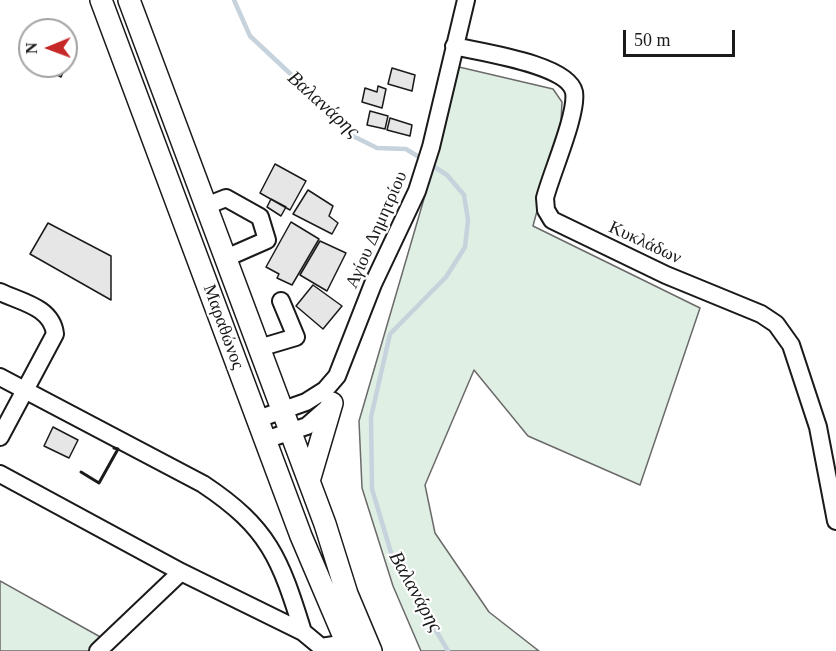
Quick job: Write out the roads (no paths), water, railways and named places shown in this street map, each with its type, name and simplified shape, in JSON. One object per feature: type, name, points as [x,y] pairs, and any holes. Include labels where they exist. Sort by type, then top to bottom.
[{"type":"main road","name":"Μαραθώνος","points":[[101,0],[301,536],[349,647]]},
{"type":"main road","name":"Μαραθώνος","points":[[129,0],[309,481],[346,594],[371,651]]},
{"type":"main road","points":[[309,481],[332,403]]},
{"type":"street","name":"Αγίου Δημητρίου","points":[[332,403],[341,368],[373,284],[421,182],[466,0]]},
{"type":"street","name":"Κυκλάδων","points":[[454,46],[551,71],[562,76],[571,86],[574,93],[572,110],[545,198],[546,210],[552,220],[666,275],[761,314],[782,332],[791,345],[818,427],[836,521]]},
{"type":"street","points":[[206,206],[226,198],[260,217],[267,240],[226,258]]},
{"type":"street","points":[[0,292],[43,312],[54,325],[52,343],[0,436]]},
{"type":"street","points":[[259,348],[296,337],[281,301]]},
{"type":"street","name":"Αγίου Δημητρίου","points":[[258,419],[283,411],[320,393],[333,381],[341,368]]},
{"type":"street","points":[[0,377],[115,440],[203,484],[234,505],[253,523],[274,553],[291,594],[303,632]]},
{"type":"street","points":[[265,440],[291,432],[316,420],[332,403]]},
{"type":"street","points":[[0,474],[181,572],[303,632],[321,647],[349,647]]},
{"type":"street","points":[[98,651],[181,572]]},
{"type":"waterway","name":"Βαλανάρης","points":[[234,0],[250,36],[349,134],[377,148],[406,149],[422,159]]},
{"type":"waterway","name":"Βαλανάρης","points":[[430,164],[447,175],[464,195],[468,220],[465,247],[446,277],[390,334],[371,417],[372,489],[392,556],[448,651]]}]
